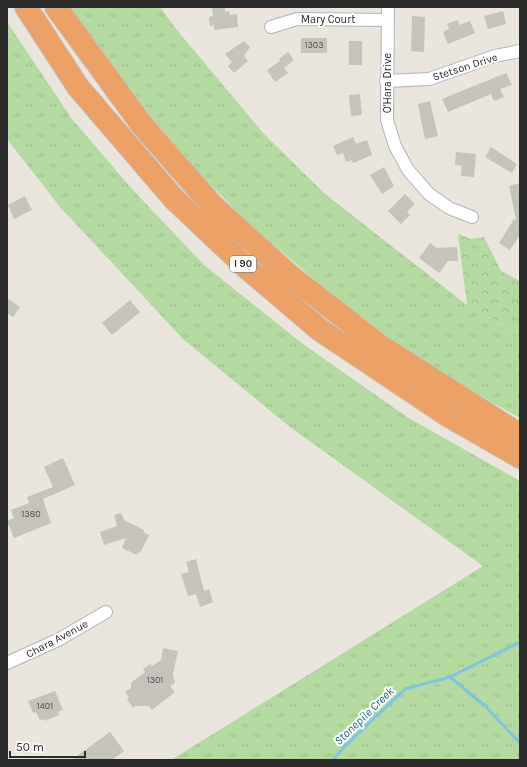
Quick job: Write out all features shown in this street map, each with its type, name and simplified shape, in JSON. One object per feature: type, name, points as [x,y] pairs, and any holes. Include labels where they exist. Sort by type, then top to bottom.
[{"type":"highway","name":"I 90","points":[[26,7],[83,92],[174,200],[247,268],[320,330],[447,415],[520,457]]},
{"type":"highway","name":"I 90","points":[[56,7],[142,125],[213,206],[289,275],[379,345],[520,435]]},
{"type":"highway","name":"I 90","points":[[432,380],[520,428]]},
{"type":"street","name":"O'Hara Drive","points":[[388,7],[386,81],[387,120],[395,146],[408,170],[430,194],[449,208],[472,217]]},
{"type":"street","name":"Mary Court","points":[[271,27],[297,19],[387,20]]},
{"type":"street","name":"Stetson Drive","points":[[386,81],[429,79],[494,56],[520,50]]},
{"type":"street","name":"Chara Avenue","points":[[7,663],[58,640],[106,612]]},
{"type":"green space","points":[[70,7],[160,7],[177,30],[263,133],[325,194],[467,305],[520,335],[520,418],[459,384],[364,321],[250,225],[164,137],[89,36]]},
{"type":"green space","points":[[7,22],[72,119],[132,189],[204,265],[303,344],[407,417],[520,481],[520,760],[171,760],[483,566],[290,427],[184,340],[60,207],[7,139]]},
{"type":"green space","points":[[458,234],[471,239],[484,237],[501,271],[520,281],[520,335],[467,305]]},
{"type":"building","points":[[212,7],[225,7],[225,12],[229,11],[230,15],[237,14],[238,27],[214,30],[214,25],[210,26],[209,17],[213,16]]},
{"type":"building","points":[[503,11],[506,24],[488,29],[484,16]]},
{"type":"building","points":[[412,16],[425,17],[424,52],[411,51]]},
{"type":"building","points":[[458,20],[459,25],[470,21],[475,33],[448,44],[443,32],[449,29],[447,24]]},
{"type":"building","points":[[301,38],[327,38],[327,53],[301,53]]},
{"type":"building","points":[[244,41],[250,47],[244,56],[248,61],[234,73],[228,66],[232,62],[225,54]]},
{"type":"building","points":[[349,41],[362,41],[362,65],[349,65]]},
{"type":"building","points":[[288,52],[294,60],[284,68],[288,73],[275,82],[267,70],[280,61],[279,59]]},
{"type":"building","points":[[506,73],[512,85],[500,89],[504,97],[494,101],[491,94],[448,112],[442,99]]},
{"type":"building","points":[[360,94],[362,115],[351,116],[349,95]]},
{"type":"building","points":[[430,101],[438,136],[425,139],[418,104]]},
{"type":"building","points":[[353,137],[356,144],[367,140],[372,155],[353,163],[352,160],[346,162],[343,153],[337,155],[333,146]]},
{"type":"building","points":[[491,147],[517,164],[512,173],[485,157]]},
{"type":"building","points":[[456,152],[476,154],[474,177],[461,176],[462,166],[455,165]]},
{"type":"building","points":[[384,167],[394,186],[382,194],[370,175]]},
{"type":"building","points":[[520,183],[520,222],[518,222],[520,223],[520,235],[510,250],[499,243],[514,219],[516,220],[509,186]]},
{"type":"building","points":[[405,194],[415,204],[407,212],[410,215],[401,224],[388,211]]},
{"type":"building","points":[[25,196],[32,210],[14,219],[8,205]]},
{"type":"building","points":[[430,243],[437,248],[457,247],[458,261],[448,261],[439,273],[419,258]]},
{"type":"building","points":[[7,298],[20,307],[13,317],[7,313]]},
{"type":"building","points":[[130,300],[140,312],[112,335],[102,323]]},
{"type":"building","points":[[63,458],[75,485],[43,499],[51,523],[14,538],[7,521],[14,518],[11,510],[29,503],[27,497],[53,487],[44,467]]},
{"type":"building","points":[[121,513],[124,520],[144,530],[143,532],[149,535],[140,553],[138,552],[137,555],[122,548],[126,538],[104,545],[100,532],[117,526],[114,515]]},
{"type":"building","points":[[196,559],[204,591],[209,589],[213,602],[200,607],[196,594],[188,596],[181,574],[189,572],[186,562]]},
{"type":"building","points":[[163,648],[178,651],[173,674],[175,683],[170,686],[175,692],[152,710],[149,706],[136,706],[133,708],[127,699],[129,697],[125,692],[131,688],[131,683],[145,672],[143,669],[150,664],[152,666],[161,660]]},
{"type":"building","points":[[55,691],[63,710],[58,712],[59,715],[45,721],[44,719],[40,720],[36,712],[33,713],[28,701]]},
{"type":"building","points":[[110,732],[124,751],[112,760],[71,760]]},
{"type":"waterway","name":"Stonepile Creek","points":[[333,760],[343,748],[405,689],[450,677],[520,642]]},
{"type":"waterway","points":[[450,677],[485,706],[520,743]]}]
